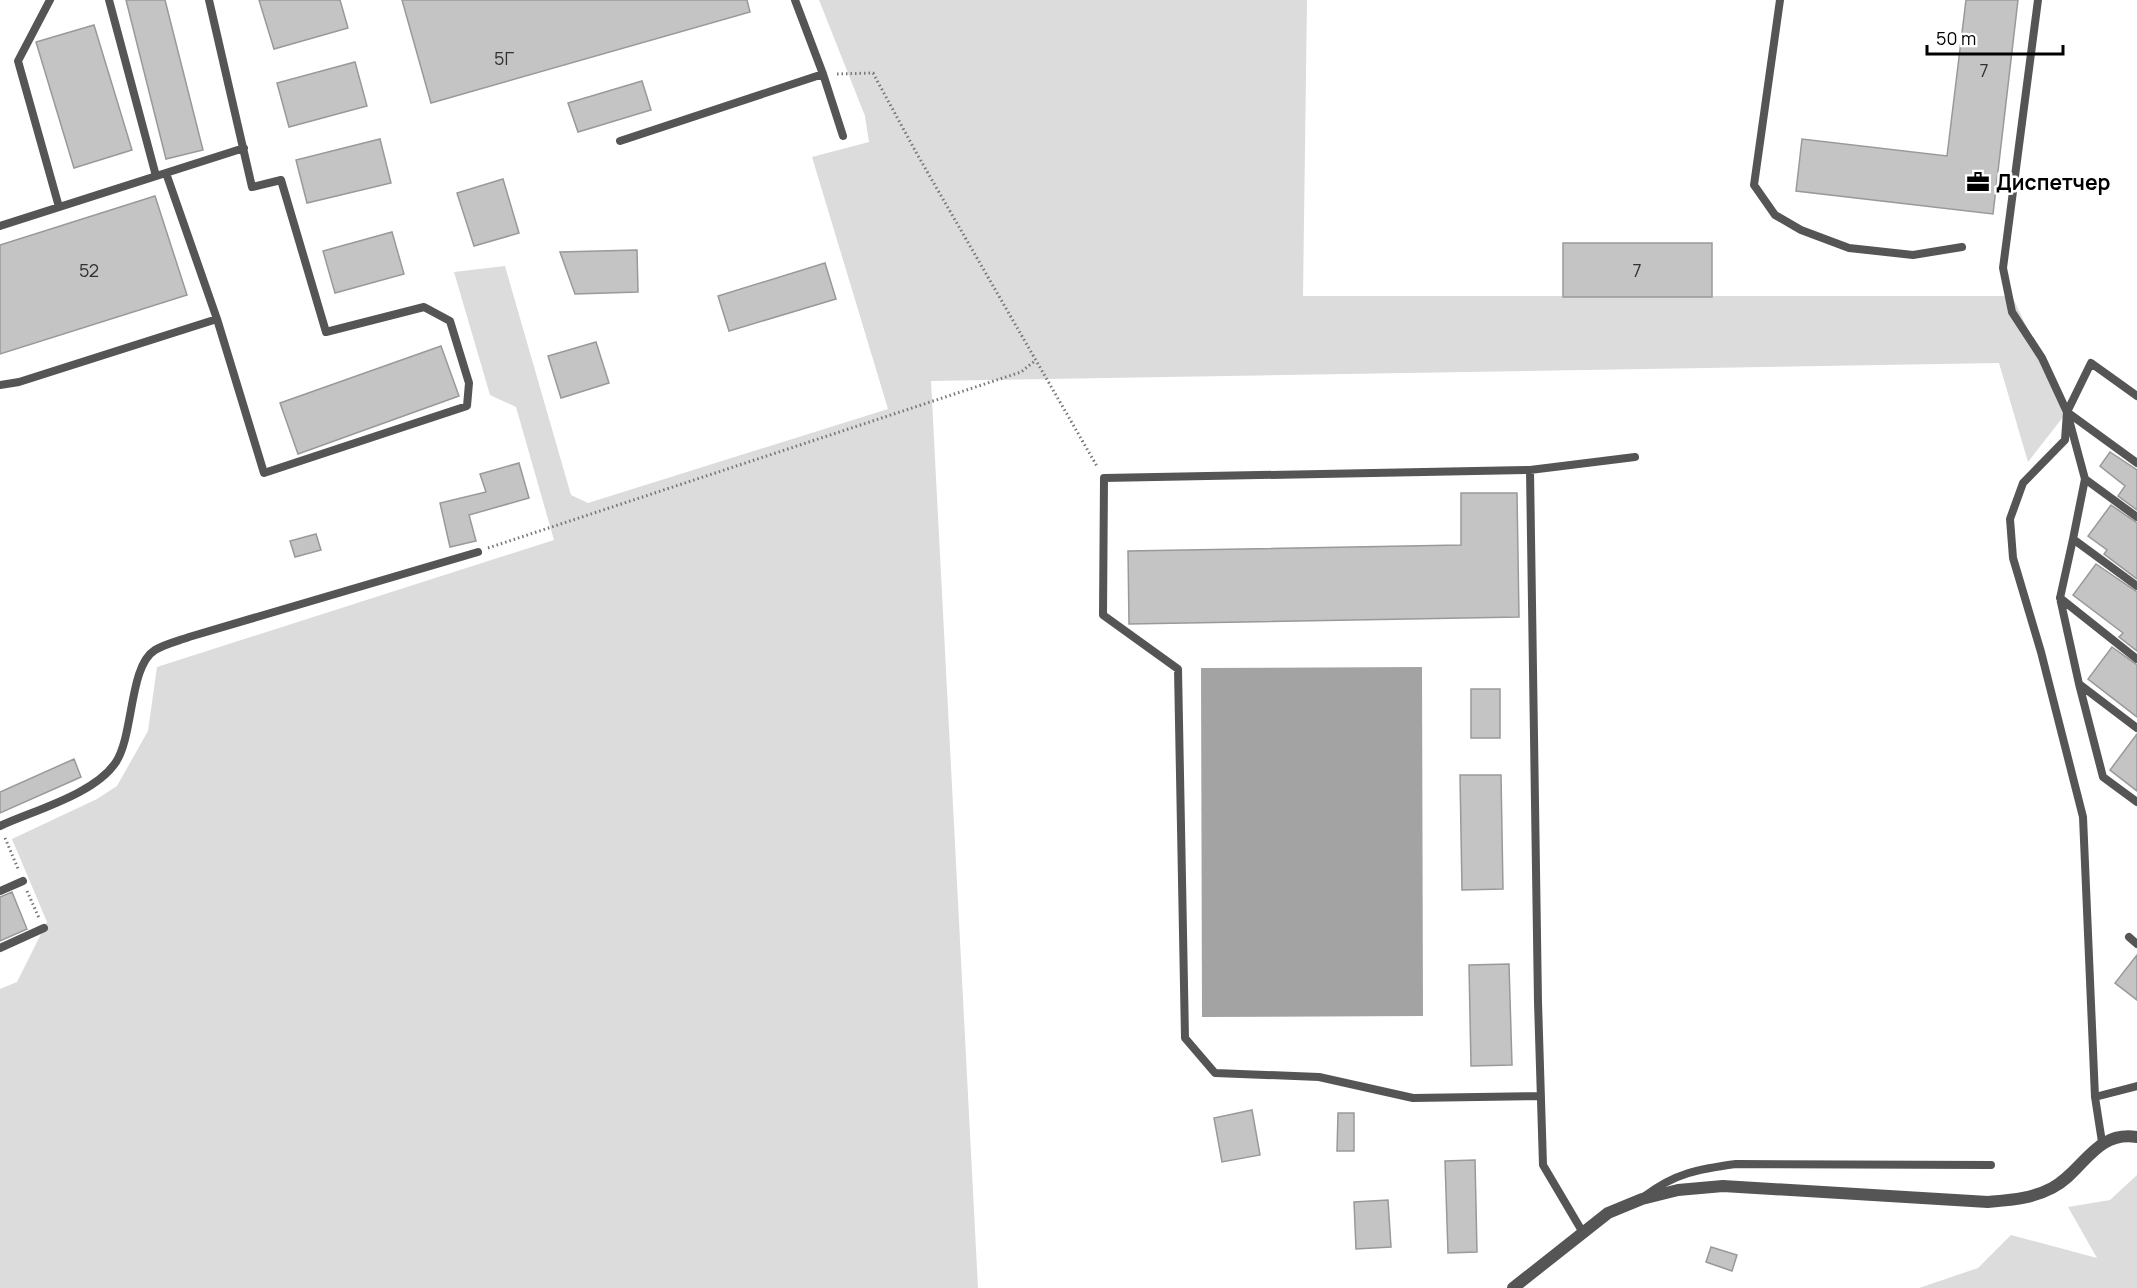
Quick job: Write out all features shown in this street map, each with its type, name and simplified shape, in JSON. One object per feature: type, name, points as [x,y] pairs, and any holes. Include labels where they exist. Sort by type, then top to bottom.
[{"type":"street","points":[[1513,1288],[1582,1231],[1608,1213],[1642,1199],[1678,1190],[1723,1186],[1988,1202],[2026,1199],[2054,1187],[2102,1142],[2130,1136],[2137,1137]]},
{"type":"lane","points":[[50,0],[18,61],[59,207]]},
{"type":"lane","points":[[109,0],[156,176]]},
{"type":"lane","points":[[166,173],[216,320],[264,473],[467,406],[469,382],[450,321],[424,307],[326,332],[281,180],[252,187],[209,0]]},
{"type":"lane","points":[[795,0],[843,136]]},
{"type":"lane","points":[[1780,0],[1754,185],[1774,215],[1801,230],[1848,248],[1912,255],[1962,247]]},
{"type":"lane","points":[[2038,0],[2003,268],[2012,312],[2042,358],[2067,412],[2085,479],[2060,598],[2103,777],[2137,802]]},
{"type":"lane","points":[[620,141],[823,74]]},
{"type":"lane","points":[[0,226],[244,148]]},
{"type":"lane","points":[[0,385],[19,382],[216,320]]},
{"type":"lane","points":[[2102,1142],[2095,1097],[2083,817],[2041,652],[2013,558],[2010,519],[2023,483],[2065,440],[2067,412],[2091,363],[2137,396]]},
{"type":"lane","points":[[2067,412],[2137,463]]},
{"type":"lane","points":[[1541,1096],[1413,1098],[1319,1077],[1215,1073],[1185,1038],[1178,669],[1103,615],[1104,478],[1530,470],[1635,457]]},
{"type":"lane","points":[[1530,470],[1543,1165],[1582,1231]]},
{"type":"lane","points":[[2085,479],[2137,517]]},
{"type":"lane","points":[[2073,539],[2137,586]]},
{"type":"lane","points":[[0,826],[93,785],[116,762],[130,725],[139,672],[153,651],[189,637],[477,552]]},
{"type":"lane","points":[[2060,598],[2137,659]]},
{"type":"lane","points":[[2079,684],[2137,728]]},
{"type":"lane","points":[[0,891],[23,881]]},
{"type":"lane","points":[[0,948],[44,928]]},
{"type":"lane","points":[[2129,937],[2137,944]]},
{"type":"lane","points":[[2095,1097],[2137,1086]]},
{"type":"lane","points":[[1642,1199],[1665,1180],[1697,1169],[1736,1164],[1991,1165]]},
{"type":"path","points":[[823,74],[873,73],[1104,478]]},
{"type":"path","points":[[477,552],[1021,372],[1036,360]]},
{"type":"shaded area","points":[[819,0],[1307,0],[1303,296],[2012,296],[2067,412],[2028,462],[1999,363],[931,381],[978,1288],[0,1288],[0,989],[17,982],[47,922],[12,839],[97,799],[117,786],[148,731],[157,667],[554,540],[516,407],[490,395],[454,272],[505,266],[571,495],[588,503],[888,409],[812,157],[869,142],[865,116]]},
{"type":"shaded area","points":[[1422,667],[1423,1016],[1202,1017],[1201,668]]},
{"type":"shaded area","points":[[2137,1175],[2137,1288],[1919,1288],[1978,1268],[2011,1235],[2097,1258],[2068,1207],[2110,1200]]},
{"type":"building","points":[[126,0],[165,0],[203,150],[166,159]]},
{"type":"building","points":[[259,0],[340,0],[348,28],[274,49]]},
{"type":"building","points":[[402,0],[747,0],[750,12],[431,103]]},
{"type":"building","points":[[1966,0],[2018,0],[1993,214],[1796,191],[1802,139],[1947,156]]},
{"type":"building","points":[[94,25],[132,150],[74,168],[36,42]]},
{"type":"building","points":[[355,62],[367,106],[289,127],[277,83]]},
{"type":"building","points":[[642,81],[651,110],[578,132],[568,103]]},
{"type":"building","points":[[380,139],[391,183],[307,203],[296,160]]},
{"type":"building","points":[[503,179],[519,233],[474,246],[457,193]]},
{"type":"building","points":[[155,196],[187,295],[0,354],[0,245]]},
{"type":"building","points":[[392,232],[404,274],[335,293],[323,251]]},
{"type":"building","points":[[1563,243],[1712,243],[1712,297],[1563,297]]},
{"type":"building","points":[[637,250],[638,292],[575,294],[560,252]]},
{"type":"building","points":[[825,263],[836,299],[729,331],[718,296]]},
{"type":"building","points":[[596,342],[609,383],[561,398],[548,356]]},
{"type":"building","points":[[441,346],[459,396],[298,454],[280,403]]},
{"type":"building","points":[[2110,452],[2137,470],[2137,510],[2118,496],[2125,486],[2100,466]]},
{"type":"building","points":[[519,463],[529,498],[469,515],[476,541],[450,547],[440,503],[486,492],[480,474]]},
{"type":"building","points":[[1461,493],[1517,493],[1519,617],[1129,624],[1128,551],[1461,545]]},
{"type":"building","points":[[2111,505],[2137,523],[2137,579],[2104,554],[2107,550],[2088,536]]},
{"type":"building","points":[[316,534],[321,550],[295,557],[290,541]]},
{"type":"building","points":[[2096,564],[2137,592],[2137,651],[2119,637],[2123,633],[2073,595]]},
{"type":"building","points":[[2112,647],[2137,665],[2137,717],[2088,679]]},
{"type":"building","points":[[1471,689],[1500,689],[1500,738],[1471,738]]},
{"type":"building","points":[[2137,734],[2137,791],[2110,770]]},
{"type":"building","points":[[74,759],[81,777],[0,813],[0,792]]},
{"type":"building","points":[[1460,775],[1501,775],[1503,889],[1462,890]]},
{"type":"building","points":[[12,892],[27,929],[0,941],[0,897]]},
{"type":"building","points":[[2137,955],[2137,1000],[2115,983]]},
{"type":"building","points":[[1509,964],[1512,1065],[1471,1066],[1469,965]]},
{"type":"building","points":[[1252,1110],[1260,1155],[1222,1162],[1214,1118]]},
{"type":"building","points":[[1338,1113],[1354,1113],[1354,1151],[1337,1151]]},
{"type":"building","points":[[1475,1160],[1477,1252],[1448,1253],[1445,1161]]},
{"type":"building","points":[[1388,1200],[1391,1247],[1356,1249],[1354,1202]]},
{"type":"building","points":[[1711,1247],[1737,1255],[1732,1271],[1706,1262]]},
{"type":"place","name":"Диспетчер","points":[[1978,182]]}]
